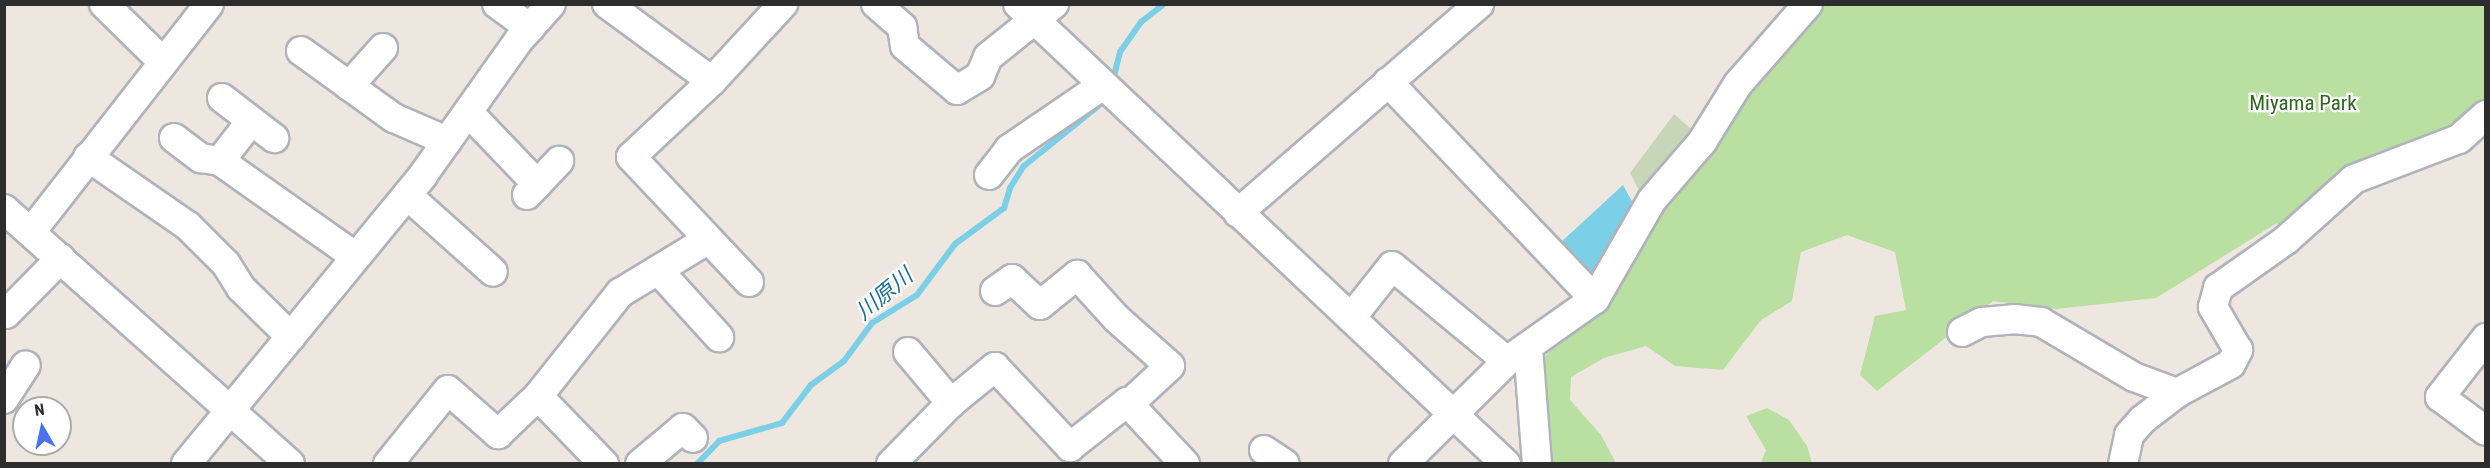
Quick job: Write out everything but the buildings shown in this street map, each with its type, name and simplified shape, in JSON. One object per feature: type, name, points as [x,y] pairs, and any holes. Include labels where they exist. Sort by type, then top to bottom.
[{"type":"street","points":[[104,4],[162,61]]},
{"type":"street","points":[[209,4],[88,157],[15,224],[61,258],[232,409],[290,464]]},
{"type":"street","points":[[497,4],[530,28]]},
{"type":"street","points":[[186,464],[407,195],[550,4]]},
{"type":"street","points":[[607,4],[712,81]]},
{"type":"street","points":[[749,282],[706,240],[631,157],[712,81],[783,4]]},
{"type":"street","points":[[876,4],[902,27],[905,46],[957,90],[980,76],[988,57],[1036,10],[1103,85],[1506,464]]},
{"type":"street","points":[[1403,464],[1452,414],[1518,354],[1595,299],[1652,200],[1695,151],[1738,84],[1804,6]]},
{"type":"street","points":[[1238,213],[1472,7]]},
{"type":"street","points":[[349,86],[383,48]]},
{"type":"street","points":[[300,51],[394,118],[447,141]]},
{"type":"street","points":[[1388,82],[1595,299]]},
{"type":"street","points":[[989,175],[1009,149],[1103,85]]},
{"type":"street","points":[[222,98],[273,138]]},
{"type":"street","points":[[468,112],[532,189],[559,161]]},
{"type":"street","points":[[2123,464],[2129,435],[2177,393],[2231,364],[2238,350],[2213,307],[2218,288],[2286,240],[2355,179],[2459,139],[2486,115]]},
{"type":"street","points":[[220,161],[251,121]]},
{"type":"street","points":[[174,138],[201,158],[220,161],[356,257]]},
{"type":"street","points":[[88,157],[188,226],[226,264],[241,288],[291,337]]},
{"type":"street","points":[[407,195],[493,272]]},
{"type":"street","points":[[388,464],[448,390],[498,434],[538,396],[620,293],[706,240]]},
{"type":"street","points":[[6,314],[61,258]]},
{"type":"street","points":[[1351,318],[1392,266],[1518,354],[1537,464]]},
{"type":"street","points":[[658,270],[706,330]]},
{"type":"street","points":[[891,464],[951,403],[995,367],[1070,447],[1127,402],[1129,404],[1170,366],[1116,318],[1077,275],[1040,305],[1012,279],[995,291]]},
{"type":"street","points":[[1962,332],[1982,322],[2014,319],[2041,322],[2134,377],[2177,393]]},
{"type":"street","points":[[2486,338],[2440,397],[2486,431]]},
{"type":"street","points":[[908,352],[951,403]]},
{"type":"street","points":[[4,399],[26,366]]},
{"type":"street","points":[[538,396],[604,464]]},
{"type":"street","points":[[1129,404],[1185,464]]},
{"type":"street","points":[[640,464],[683,428],[693,438]]},
{"type":"green space","name":"Miyama Park","points":[[1826,5],[2485,5],[2485,104],[2461,125],[2283,229],[2277,223],[2156,298],[2056,309],[1993,301],[1877,391],[1860,375],[1875,316],[1906,310],[1895,252],[1847,235],[1801,252],[1792,301],[1761,320],[1723,370],[1675,366],[1646,346],[1604,358],[1571,377],[1570,400],[1601,435],[1616,463],[1549,463],[1540,361],[1599,305],[1669,197],[1792,36]]},
{"type":"green space","points":[[1674,114],[1698,135],[1643,198],[1630,173]]},
{"type":"green space","points":[[1767,408],[1789,420],[1807,446],[1812,463],[1761,463],[1766,450],[1746,416]]},
{"type":"water","points":[[1623,185],[1634,205],[1593,278],[1559,244]]},
{"type":"waterway","name":"川原川","points":[[1113,80],[1120,52],[1141,22],[1164,4]]},
{"type":"waterway","name":"川原川","points":[[697,464],[719,441],[782,423],[811,385],[844,361],[872,323],[917,295],[955,244],[1004,208],[1010,188],[1024,166],[1103,102]]}]
